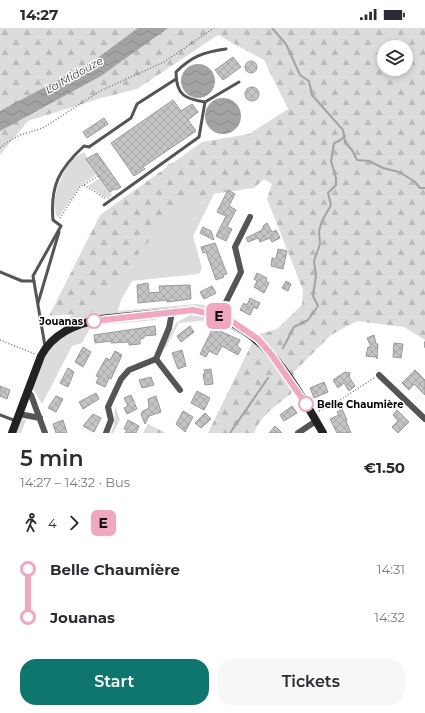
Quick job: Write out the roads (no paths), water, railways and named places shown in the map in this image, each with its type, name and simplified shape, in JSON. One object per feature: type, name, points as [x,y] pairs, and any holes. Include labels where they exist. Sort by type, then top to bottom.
[{"type":"street","points":[[219,316],[241,272],[235,247],[250,216]]},
{"type":"street","points":[[12,433],[26,391],[45,348],[63,332],[88,322],[193,310],[219,316],[233,322],[258,339],[275,359],[323,433]]},
{"type":"street","points":[[106,433],[111,420],[108,407],[121,379],[129,370],[156,359],[168,328],[172,312]]},
{"type":"street","points":[[156,359],[180,390]]},
{"type":"street","points":[[379,375],[425,419]]},
{"type":"street","points":[[26,391],[31,395],[45,433]]},
{"type":"street","points":[[18,417],[40,418]]},
{"type":"street","points":[[298,433],[314,418]]},
{"type":"lane","points":[[226,49],[205,52],[186,63],[176,72],[176,84],[181,94],[188,99],[205,102],[239,82]]},
{"type":"lane","points":[[61,226],[53,220],[51,202],[55,185],[67,162],[84,146],[89,147],[131,118],[137,104],[176,79]]},
{"type":"lane","points":[[104,205],[198,137],[201,115],[205,102]]},
{"type":"lane","points":[[45,348],[33,276],[61,226]]},
{"type":"lane","points":[[38,304],[61,226]]},
{"type":"lane","points":[[0,272],[22,281],[34,281]]},
{"type":"lane","points":[[0,415],[18,417]]},
{"type":"water","name":"La Midouze","points":[[138,28],[168,28],[101,76],[0,131],[0,111],[92,62]]},
{"type":"water","points":[[195,64],[201,64],[205,65],[212,71],[215,81],[214,88],[208,95],[201,98],[195,98],[191,97],[184,91],[181,84],[181,78],[182,74],[188,67]]},
{"type":"water","points":[[223,98],[233,101],[238,106],[241,116],[238,126],[233,131],[223,134],[213,131],[208,126],[205,116],[208,106],[213,101]]},
{"type":"waterway","points":[[272,28],[286,44],[300,75],[309,81],[312,95],[343,130],[345,142],[352,150],[357,160],[369,161],[383,168],[399,172],[414,181],[420,188],[425,188]]},
{"type":"waterway","points":[[283,348],[294,327],[308,320],[318,306],[313,296],[316,275],[314,261],[320,244],[319,231],[322,221],[331,205],[328,193],[336,185],[336,178],[331,161],[334,143],[345,136]]},
{"type":"waterway","points":[[425,342],[425,347]]},
{"type":"waterway","points":[[230,433],[268,378]]},
{"type":"place","name":"Jouanas","points":[[94,321]]},
{"type":"place","name":"Belle Chaumière","points":[[306,404]]}]
